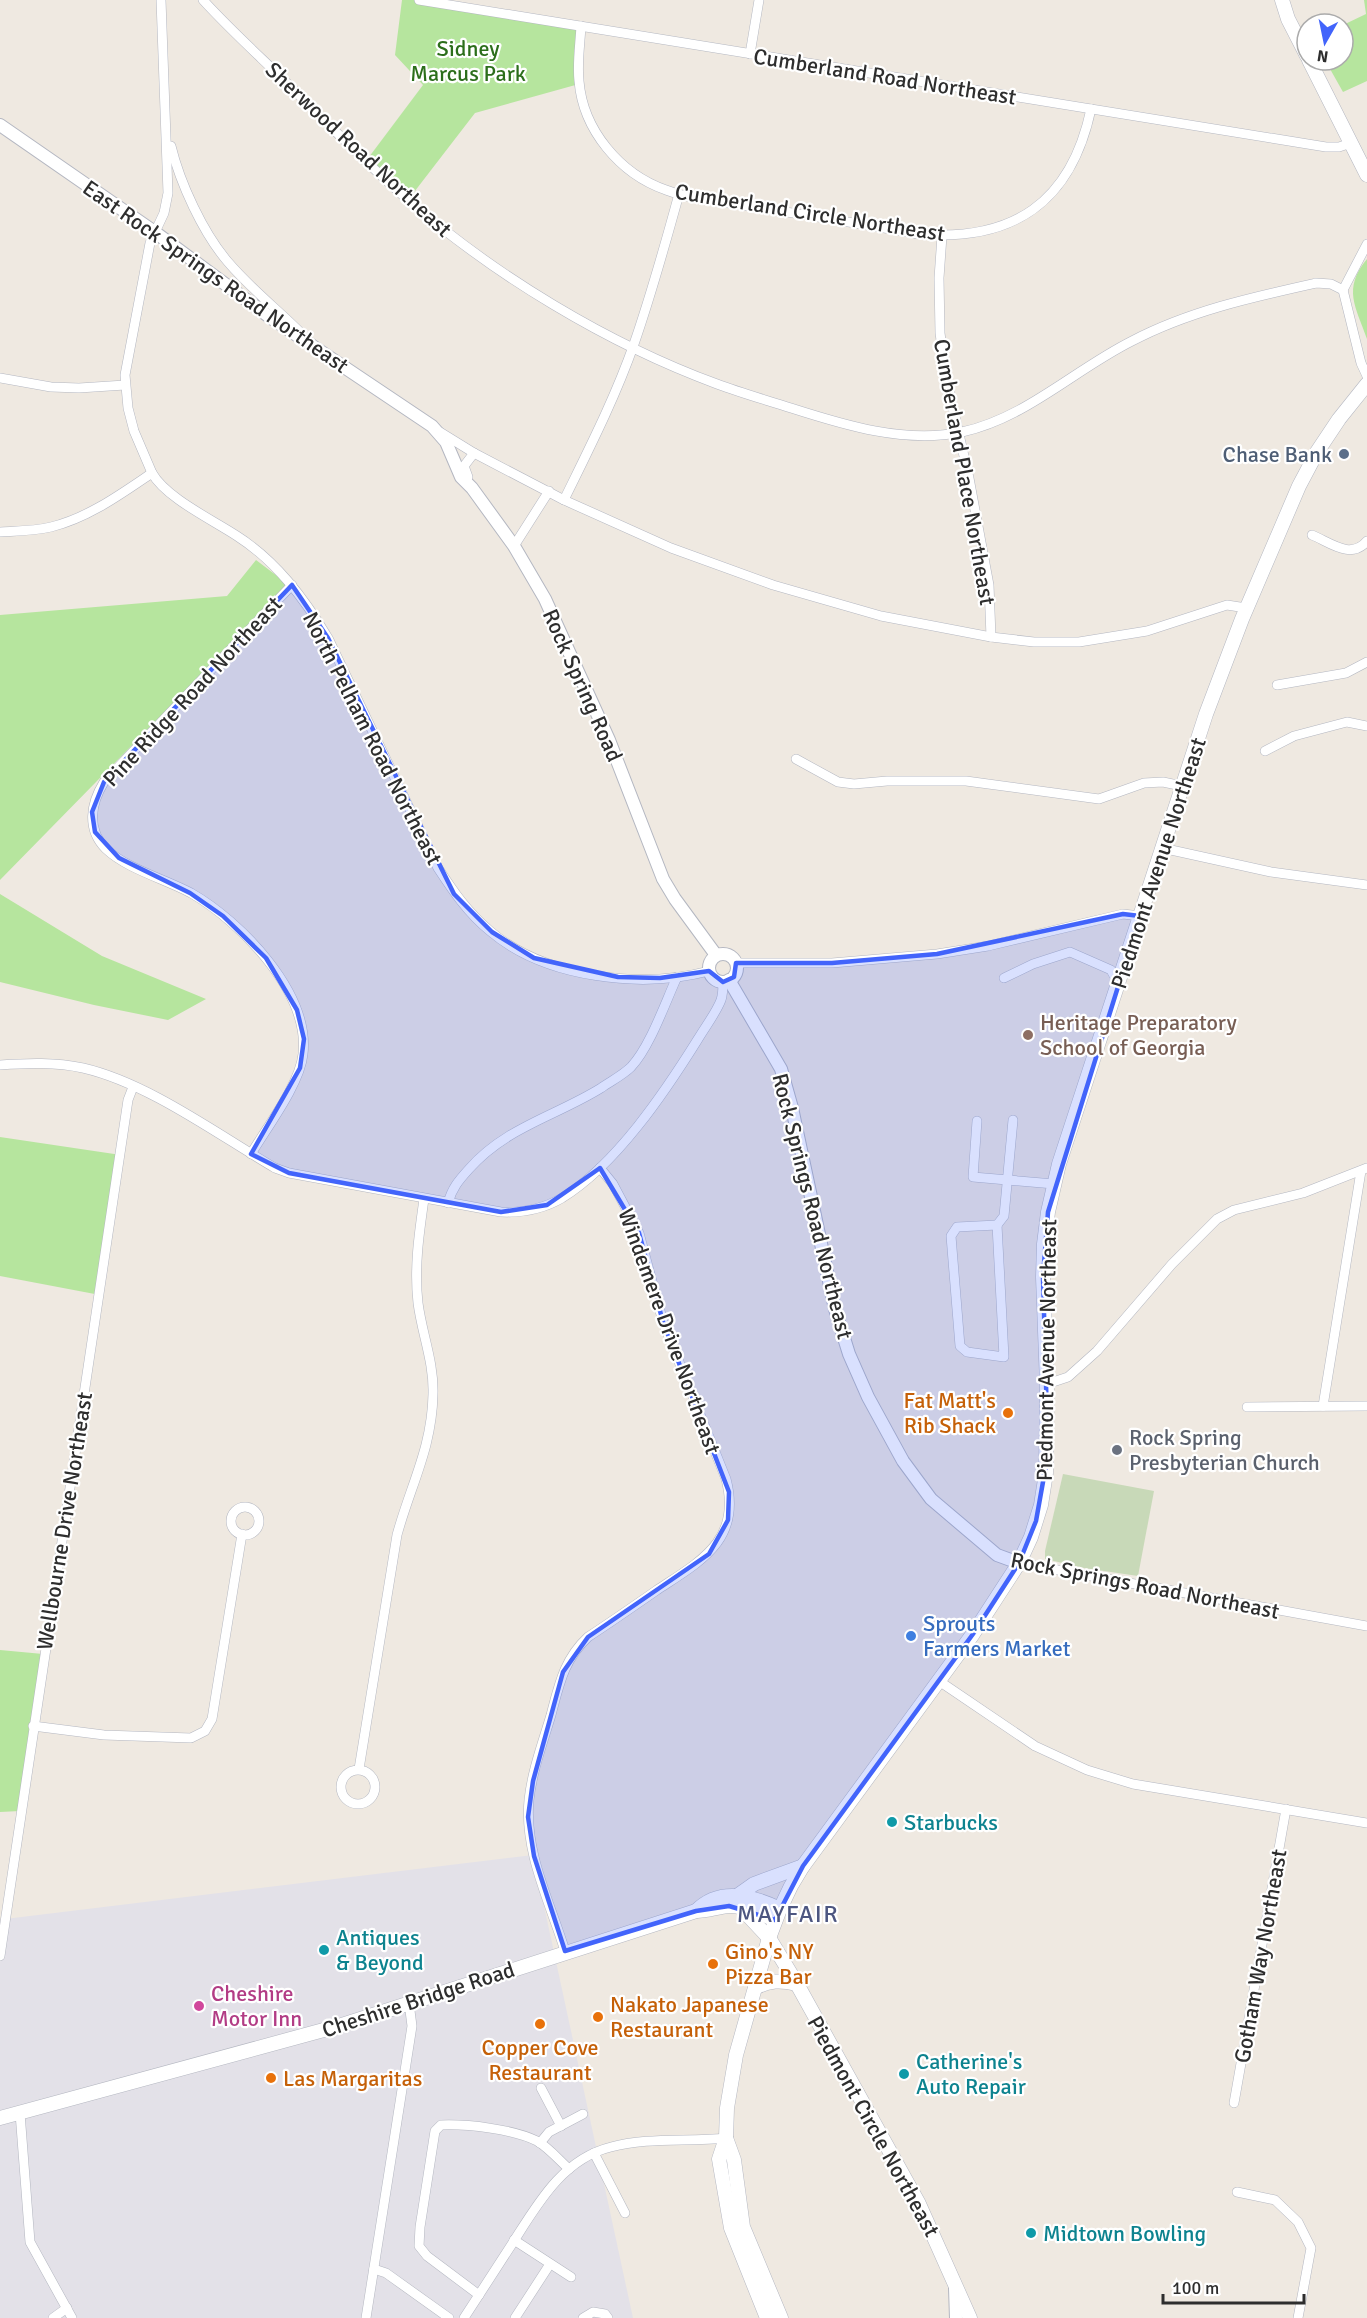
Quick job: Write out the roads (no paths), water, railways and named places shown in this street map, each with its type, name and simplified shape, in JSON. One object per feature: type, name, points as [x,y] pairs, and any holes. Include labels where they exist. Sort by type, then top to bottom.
[{"type":"main road","points":[[1282,0],[1295,33]]},
{"type":"main road","points":[[1315,72],[1367,176]]},
{"type":"main road","name":"Piedmont Avenue Northeast","points":[[767,2318],[731,2228],[719,2158],[726,2138],[731,2078],[769,1938],[777,1915],[803,1866],[939,1682],[1020,1563],[1036,1521],[1046,1473],[1047,1384],[1043,1277],[1044,1244],[1054,1184],[1206,714],[1246,608],[1299,486],[1317,452],[1367,384]]},
{"type":"main road","points":[[739,1902],[754,1884],[803,1866]]},
{"type":"main road","points":[[739,1902],[753,1897],[777,1915]]},
{"type":"main road","name":"Cheshire Bridge Road","points":[[0,2118],[289,2040],[410,2003],[565,1951],[696,1911],[704,1902],[739,1902]]},
{"type":"main road","name":"Piedmont Circle Northeast","points":[[739,1902],[769,1938],[797,1984],[919,2204],[970,2318]]},
{"type":"main road","points":[[755,1988],[774,1981],[797,1984]]},
{"type":"main road","points":[[726,2138],[734,2160],[743,2227],[781,2318]]},
{"type":"street","points":[[161,0],[166,125],[180,176],[214,241],[234,268],[311,344]]},
{"type":"street","name":"Sherwood Road Northeast","points":[[203,0],[366,161],[434,221],[517,282],[575,317],[633,347],[717,384],[821,417],[901,435],[929,436],[958,433],[1015,413],[1101,357],[1168,324],[1228,304],[1316,283],[1331,284],[1343,290]]},
{"type":"street","name":"Cumberland Road Northeast","points":[[419,0],[1326,147],[1339,147],[1351,143]]},
{"type":"street","points":[[750,54],[759,0]]},
{"type":"street","name":"Cumberland Circle Northeast","points":[[581,26],[579,84],[585,108],[595,131],[610,152],[630,171],[653,185],[679,194],[907,232],[942,236],[969,234],[995,228],[1020,218],[1042,202],[1060,183],[1075,161],[1085,136],[1091,109]]},
{"type":"street","name":"East Rock Springs Road Northeast","points":[[0,125],[156,233],[252,305],[432,426]]},
{"type":"street","name":"North Pelham Road Northeast","points":[[166,125],[168,193],[156,233],[150,243],[125,375],[134,431],[152,473],[186,504],[255,549],[292,585],[312,610],[328,638],[438,868],[454,894],[474,917],[513,948],[559,967],[618,977],[677,977],[709,971]]},
{"type":"street","points":[[564,500],[596,436],[633,347],[654,286],[679,194]]},
{"type":"street","name":"Cumberland Place Northeast","points":[[942,236],[939,278],[940,333],[946,377],[989,585],[991,637]]},
{"type":"street","points":[[1367,244],[1343,290],[1360,363],[1367,376]]},
{"type":"street","points":[[0,378],[51,387],[125,385]]},
{"type":"street","points":[[432,426],[474,453],[564,500],[671,548],[772,585],[881,616],[991,637],[1034,642],[1103,639],[1163,627],[1227,605],[1246,608]]},
{"type":"street","name":"Rock Spring Road","points":[[432,426],[446,442],[460,477],[472,488],[514,546],[545,599],[584,683],[663,879],[675,899],[717,955]]},
{"type":"street","points":[[472,488],[464,466],[474,453]]},
{"type":"street","points":[[0,532],[34,530],[64,523],[107,503],[152,473]]},
{"type":"street","points":[[514,546],[549,491]]},
{"type":"street","points":[[1312,535],[1351,551],[1359,550],[1367,541]]},
{"type":"street","name":"Pine Ridge Road Northeast","points":[[251,1154],[300,1068],[304,1039],[297,1010],[266,958],[223,916],[190,893],[119,858],[106,849],[96,832],[92,812],[96,796],[104,782],[292,585]]},
{"type":"street","points":[[1277,685],[1346,673],[1367,662]]},
{"type":"street","points":[[1265,751],[1294,736],[1347,722],[1367,726]]},
{"type":"street","points":[[796,759],[838,782],[855,784],[887,781],[966,781],[1099,799],[1144,783],[1162,782],[1182,786]]},
{"type":"street","points":[[1162,848],[1271,872],[1367,885]]},
{"type":"street","points":[[726,981],[714,979],[709,971],[710,962],[717,955],[726,954],[736,963],[832,963],[937,954],[988,946],[1123,914],[1140,916]]},
{"type":"street","points":[[1004,978],[1033,963],[1070,952],[1111,970],[1118,983]]},
{"type":"street","points":[[0,1065],[35,1063],[67,1065],[100,1073],[162,1101],[275,1168],[289,1173],[501,1212],[532,1210],[563,1197],[600,1168],[640,1123],[686,1058],[719,1004],[726,981],[735,974],[736,963]]},
{"type":"street","points":[[448,1203],[455,1185],[477,1160],[498,1142],[522,1126],[588,1096],[632,1066],[641,1054],[677,977]]},
{"type":"street","name":"Rock Springs Road Northeast","points":[[726,981],[781,1069],[792,1108],[835,1309],[849,1354],[868,1397],[903,1461],[931,1499],[997,1555],[1020,1563],[1367,1626]]},
{"type":"street","name":"Wellbourne Drive Northeast","points":[[0,1956],[128,1100],[133,1087]]},
{"type":"street","points":[[997,1225],[957,1227],[951,1236],[960,1346],[967,1352],[1004,1357],[997,1225],[1004,1216],[1013,1120]]},
{"type":"street","points":[[977,1121],[974,1177],[1054,1184]]},
{"type":"street","name":"Windemere Drive Northeast","points":[[565,1951],[534,1856],[528,1817],[532,1781],[562,1672],[573,1653],[588,1637],[709,1554],[724,1533],[730,1505],[726,1479],[663,1322],[639,1233],[613,1184],[600,1168]]},
{"type":"street","points":[[1047,1384],[1068,1377],[1097,1351],[1172,1264],[1217,1219],[1234,1210],[1303,1193],[1364,1169]]},
{"type":"street","points":[[1323,1406],[1364,1169]]},
{"type":"street","points":[[359,1768],[397,1535],[423,1460],[432,1418],[432,1368],[419,1306],[416,1278],[417,1249],[424,1199]]},
{"type":"street","points":[[1247,1407],[1367,1406]]},
{"type":"street","points":[[33,1726],[136,1737],[191,1738],[205,1731],[212,1719],[242,1534]]},
{"type":"street","points":[[939,1682],[1035,1746],[1087,1770],[1133,1784],[1367,1823]]},
{"type":"street","name":"Gotham Way Northeast","points":[[1234,2103],[1287,1809]]},
{"type":"street","points":[[366,2318],[412,2026],[410,2003]]},
{"type":"street","points":[[541,2088],[561,2126]]},
{"type":"street","points":[[20,2113],[30,2242],[72,2318]]},
{"type":"street","points":[[540,2144],[549,2132],[583,2114]]},
{"type":"street","points":[[479,2295],[427,2256],[419,2246],[435,2131],[441,2125],[459,2125],[501,2131],[540,2144],[569,2169]]},
{"type":"street","points":[[464,2318],[536,2205],[556,2180],[569,2169],[594,2153],[622,2144],[726,2138]]},
{"type":"street","points":[[594,2153],[625,2213]]},
{"type":"street","points":[[1237,2192],[1275,2200],[1298,2222],[1311,2248],[1298,2318]]},
{"type":"street","points":[[514,2240],[571,2277]]},
{"type":"street","points":[[515,2318],[550,2265]]},
{"type":"street","points":[[374,2268],[386,2273],[449,2318]]},
{"type":"street","points":[[954,2281],[956,2318]]},
{"type":"street","points":[[53,2318],[67,2308]]},
{"type":"street","points":[[583,2318],[593,2312],[605,2314],[608,2318]]},
{"type":"place","name":"Chase Bank","points":[[1344,454]]},
{"type":"place","name":"Heritage Preparatory School of Georgia","points":[[1028,1035]]},
{"type":"place","name":"Fat Matt's Rib Shack","points":[[1008,1413]]},
{"type":"place","name":"Rock Spring Presbyterian Church","points":[[1117,1450]]},
{"type":"place","name":"Sprouts Farmers Market","points":[[911,1636]]},
{"type":"place","name":"Starbucks","points":[[892,1822]]},
{"type":"place","name":"Antiques & Beyond","points":[[324,1950]]},
{"type":"place","name":"Gino's NY Pizza Bar","points":[[713,1964]]},
{"type":"place","name":"Cheshire Motor Inn","points":[[199,2006]]},
{"type":"place","name":"Nakato Japanese Restaurant","points":[[598,2017]]},
{"type":"place","name":"Copper Cove Restaurant","points":[[540,2024]]},
{"type":"place","name":"Catherine's Auto Repair","points":[[904,2074]]},
{"type":"place","name":"Las Margaritas","points":[[271,2078]]},
{"type":"place","name":"Midtown Bowling","points":[[1031,2233]]},
{"type":"district","name":"MAYFAIR","points":[[788,1914]]},
{"type":"park label","name":"Sidney Marcus Park","points":[[468,60]]}]
